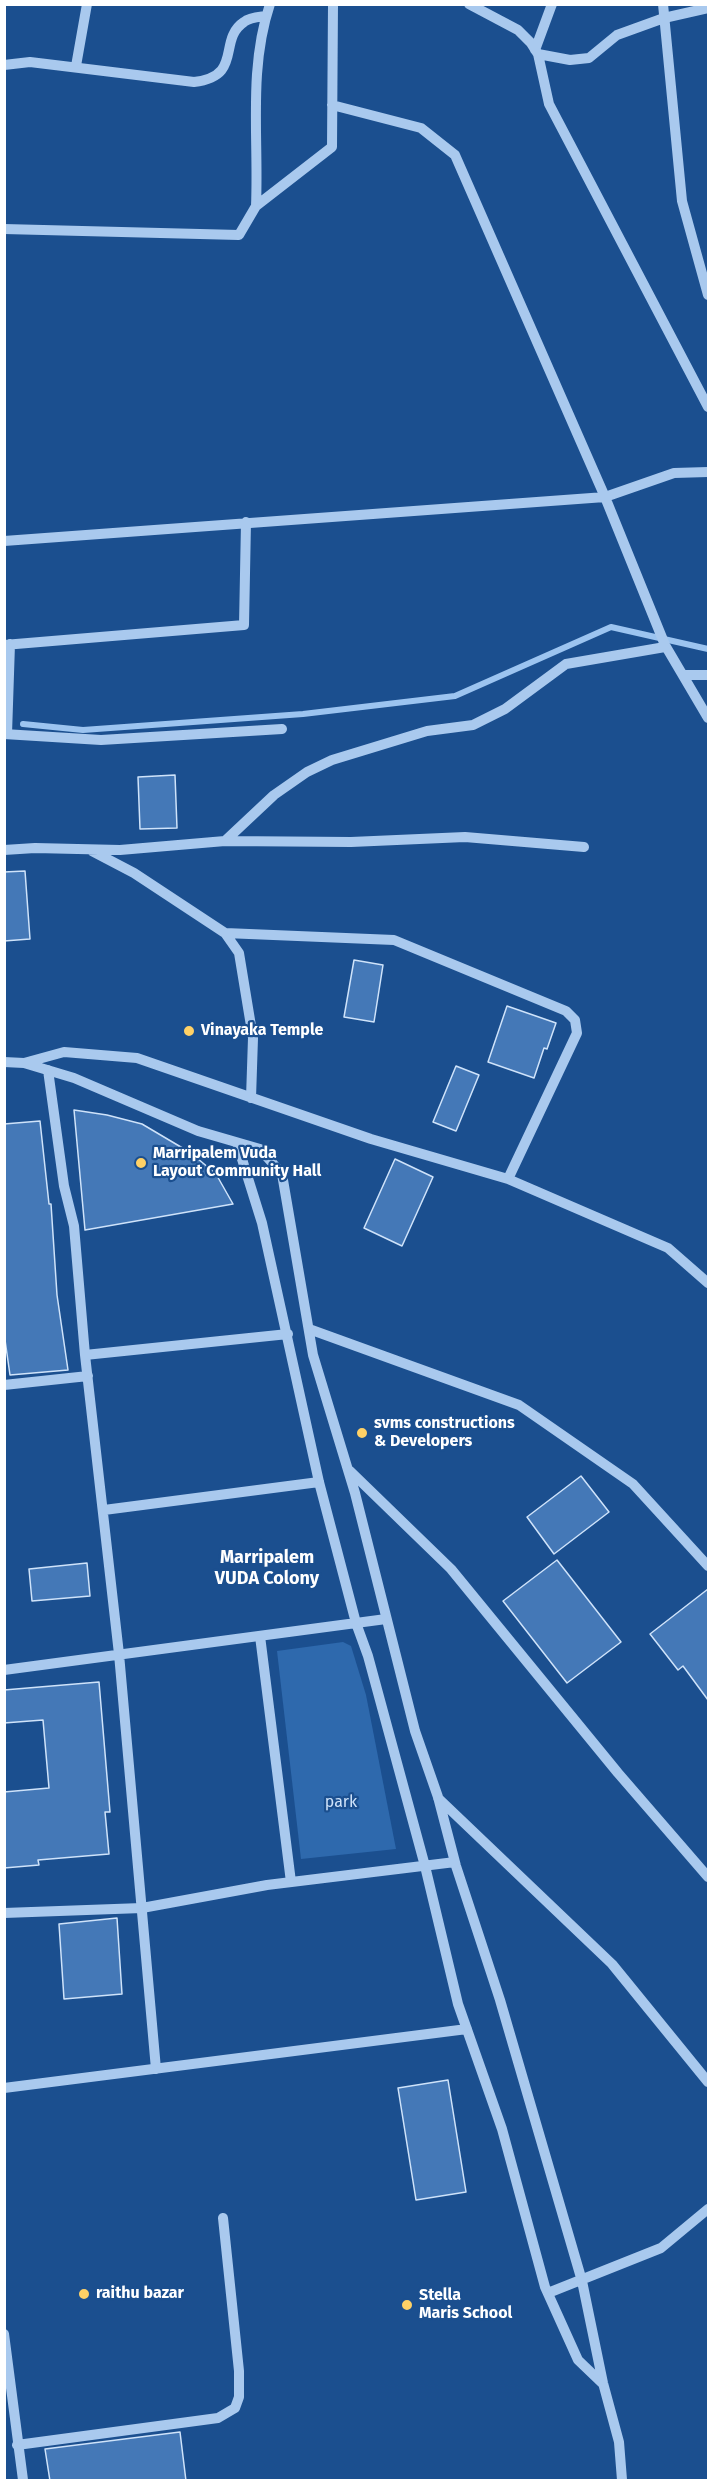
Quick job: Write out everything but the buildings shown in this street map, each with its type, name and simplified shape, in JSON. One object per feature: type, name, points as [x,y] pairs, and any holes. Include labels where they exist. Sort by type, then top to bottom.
[{"type":"street","points":[[76,66],[87,4]]},
{"type":"street","points":[[256,206],[256,69],[262,31],[270,4]]},
{"type":"street","points":[[4,229],[239,236],[256,206],[332,147],[333,4]]},
{"type":"street","points":[[469,4],[518,30],[537,52],[549,104],[708,406]]},
{"type":"street","points":[[537,52],[552,4]]},
{"type":"street","points":[[663,4],[682,201],[708,295]]},
{"type":"street","points":[[537,52],[570,60],[589,58],[611,38],[664,18],[708,8]]},
{"type":"street","points":[[4,65],[30,62],[194,82],[203,81],[223,70],[241,23],[267,16]]},
{"type":"street","points":[[332,105],[421,128],[455,155],[605,497],[665,646],[708,718]]},
{"type":"street","points":[[4,541],[605,497],[674,473],[708,472]]},
{"type":"street","points":[[246,522],[244,625],[7,645],[6,734],[101,740],[282,729]]},
{"type":"street","points":[[225,842],[274,795],[332,759],[427,731],[473,725],[505,709],[566,664],[665,646]]},
{"type":"street","points":[[683,675],[708,675]]},
{"type":"street","points":[[4,850],[171,848],[225,842],[351,842],[465,837],[584,846]]},
{"type":"street","points":[[89,849],[134,873],[225,933],[239,953],[253,1038],[250,1098]]},
{"type":"street","points":[[225,933],[394,940],[566,1011],[574,1020],[577,1033],[508,1179]]},
{"type":"street","points":[[24,1063],[64,1052],[137,1058],[371,1139],[508,1179],[668,1248],[708,1283]]},
{"type":"street","points":[[4,1062],[24,1063],[75,1078],[198,1131],[260,1149],[282,1174],[313,1355],[347,1469],[415,1731],[438,1797],[455,1862],[500,2000],[582,2281],[603,2383],[619,2442],[622,2481]]},
{"type":"street","points":[[48,1070],[64,1186],[74,1226],[119,1654],[156,2069]]},
{"type":"street","points":[[237,1143],[262,1222],[319,1482],[424,1866],[458,2004],[502,2128],[548,2293],[578,2360],[603,2383]]},
{"type":"street","points":[[309,1329],[519,1405],[633,1484],[708,1566]]},
{"type":"street","points":[[86,1355],[288,1334]]},
{"type":"street","points":[[4,1385],[88,1376]]},
{"type":"street","points":[[347,1469],[451,1569],[618,1773],[708,1877]]},
{"type":"street","points":[[104,1510],[319,1482]]},
{"type":"street","points":[[4,1670],[386,1619]]},
{"type":"street","points":[[260,1636],[291,1882]]},
{"type":"street","points":[[438,1797],[612,1964],[708,2082]]},
{"type":"street","points":[[4,1913],[141,1908],[291,1882],[455,1862]]},
{"type":"street","points":[[4,2088],[467,2029]]},
{"type":"street","points":[[548,2293],[661,2248],[708,2209]]},
{"type":"street","points":[[17,2445],[218,2418],[235,2408],[239,2397],[239,2371],[223,2218]]},
{"type":"street","points":[[4,2334],[23,2481]]},
{"type":"green space","name":"park","points":[[343,1642],[351,1646],[366,1695],[396,1849],[301,1859],[277,1651]]},
{"type":"waterway","points":[[23,724],[83,730],[303,714],[455,696],[611,627],[708,649]]},
{"type":"place","name":"Vinayaka Temple","points":[[189,1031]]},
{"type":"place","name":"Marripalem Vuda Layout Community Hall","points":[[141,1163]]},
{"type":"place","name":"svms constructions & Developers","points":[[362,1433]]},
{"type":"place","name":"raithu bazar","points":[[84,2294]]},
{"type":"place","name":"Stella Maris School","points":[[407,2305]]},
{"type":"district","name":"Marripalem VUDA Colony","points":[[267,1568]]}]
